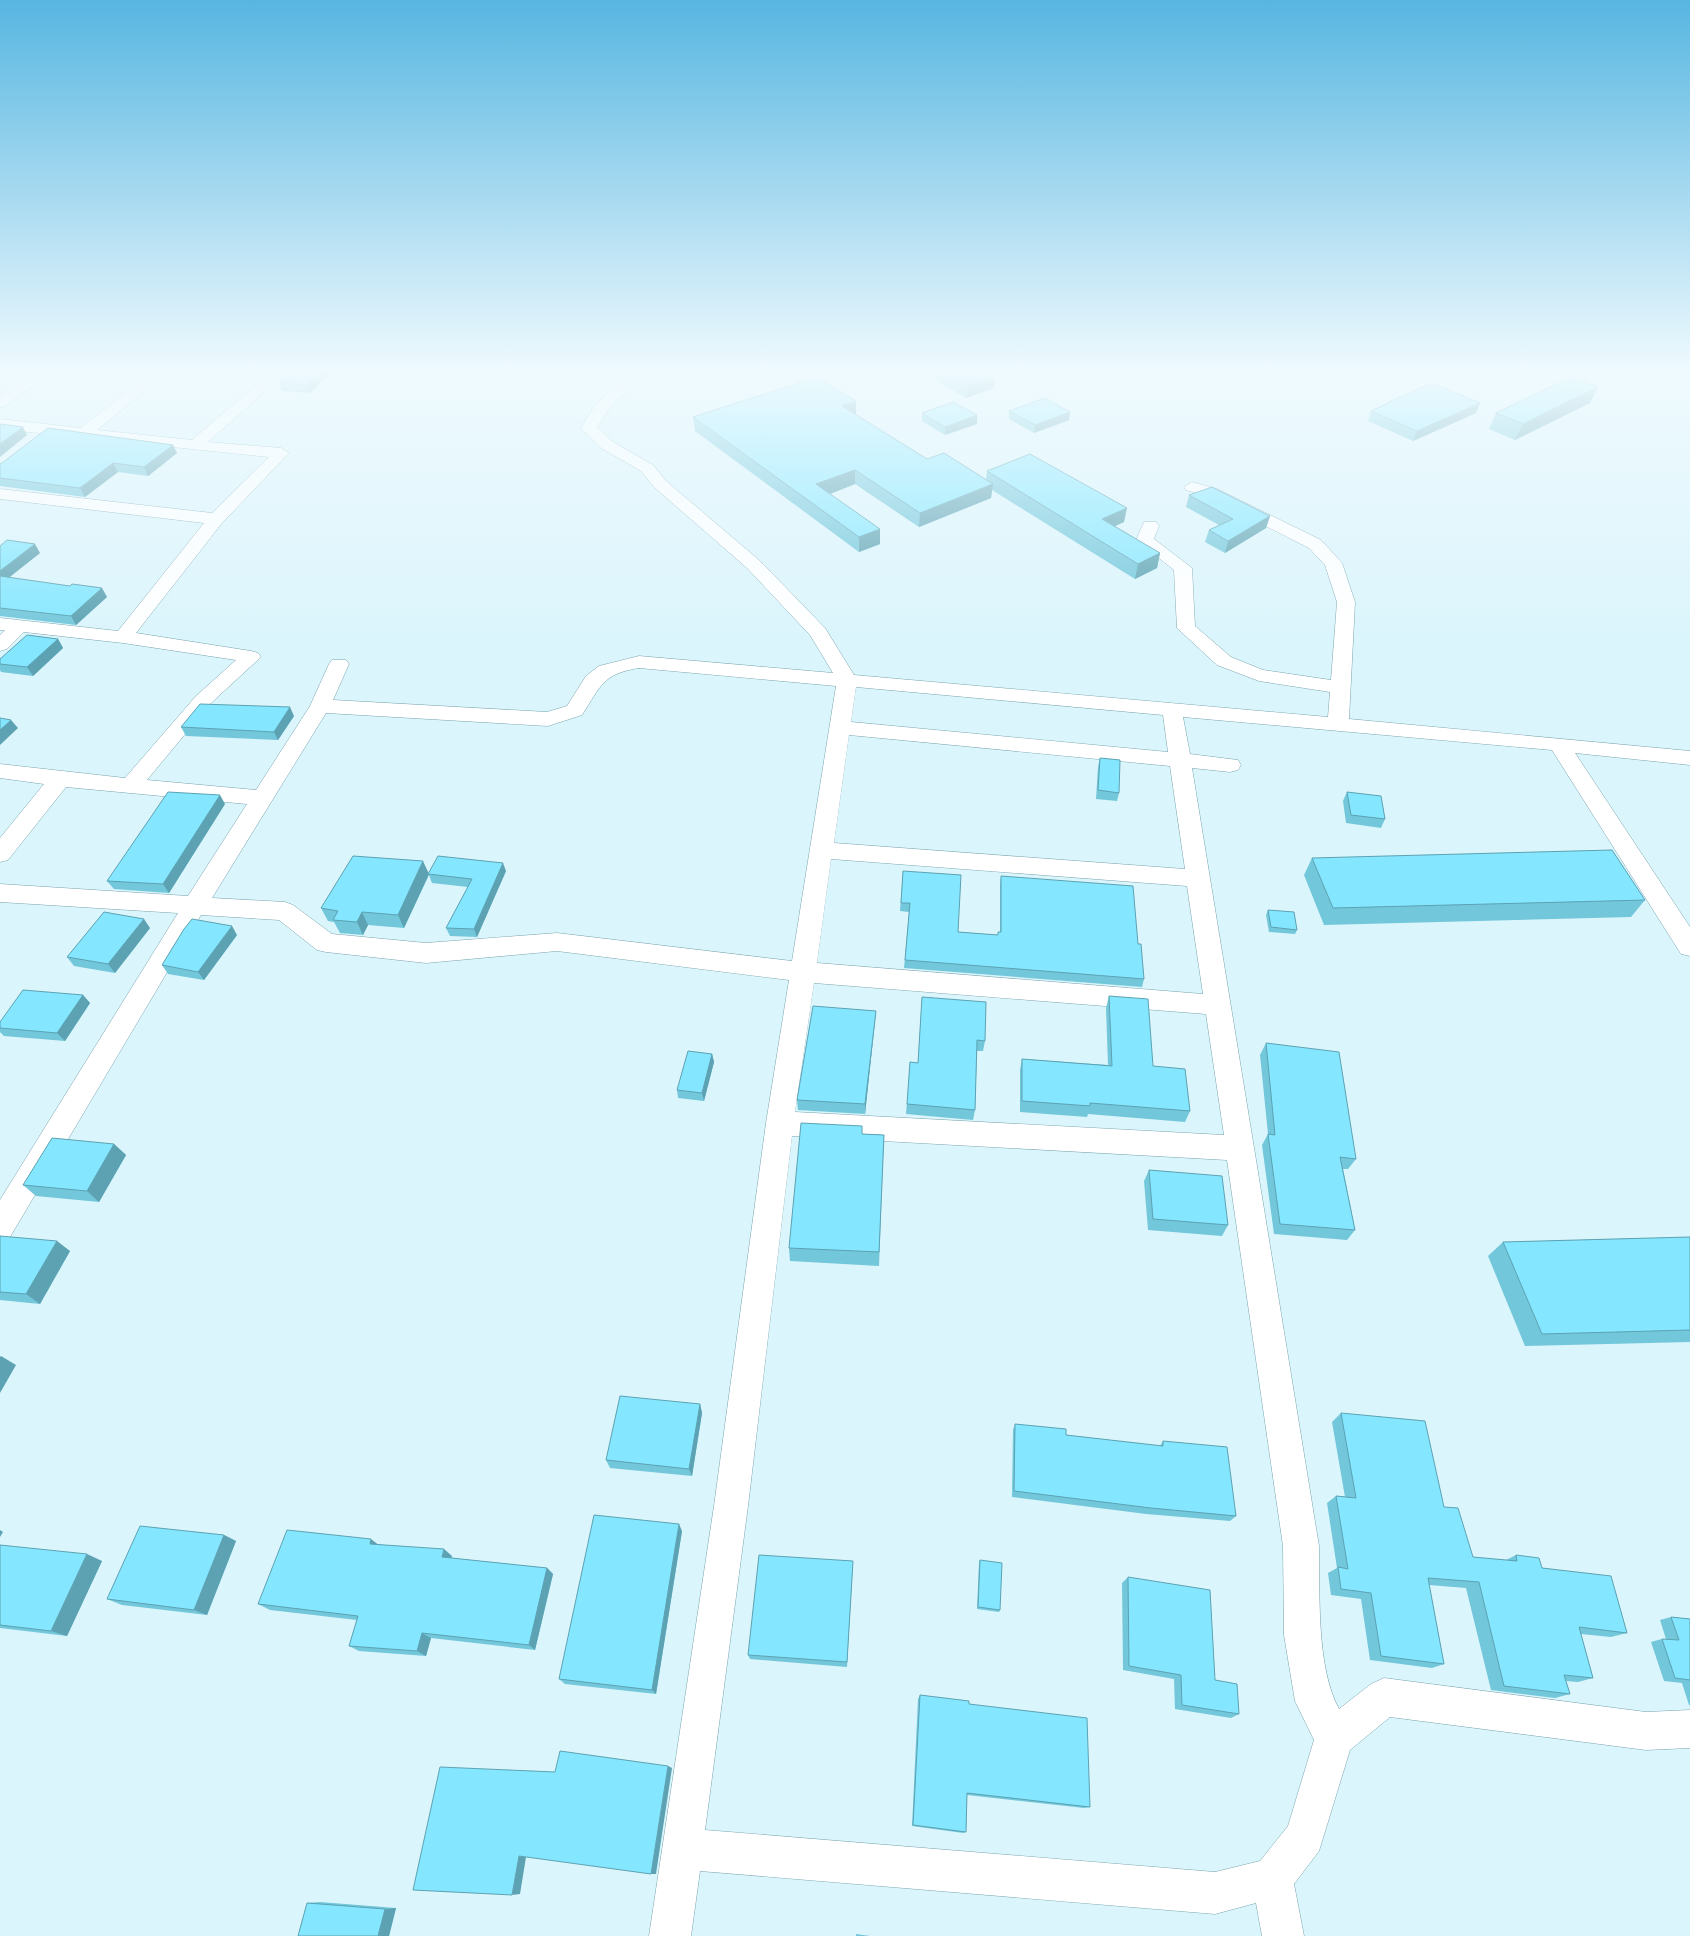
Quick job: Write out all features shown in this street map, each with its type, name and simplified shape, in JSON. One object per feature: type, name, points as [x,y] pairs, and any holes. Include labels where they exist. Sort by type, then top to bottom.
[{"type":"street","points":[[123,637],[216,519],[276,458]]},
{"type":"street","points":[[631,458],[647,468],[660,484],[753,564],[818,632],[847,680],[780,1123],[731,1506],[670,1936]]},
{"type":"street","points":[[1192,487],[1211,492],[1315,544],[1333,563],[1346,602],[1338,724]]},
{"type":"street","points":[[0,494],[216,519]]},
{"type":"street","points":[[1150,526],[1145,540],[1183,568],[1186,628],[1224,661],[1259,675],[1339,687]]},
{"type":"street","points":[[0,624],[123,637],[251,657],[203,700],[130,786]]},
{"type":"street","points":[[0,645],[20,626]]},
{"type":"street","points":[[320,706],[548,719],[575,710],[592,679],[610,666],[639,662],[1559,744],[1690,758]]},
{"type":"street","points":[[0,1227],[194,905],[320,706],[339,664]]},
{"type":"street","points":[[1172,709],[1301,1546],[1303,1635],[1314,1701],[1334,1738]]},
{"type":"street","points":[[839,727],[1230,765]]},
{"type":"street","points":[[1559,744],[1586,789],[1690,946]]},
{"type":"street","points":[[0,771],[60,779],[261,798]]},
{"type":"street","points":[[0,854],[60,779]]},
{"type":"street","points":[[820,850],[1197,878]]},
{"type":"street","points":[[0,893],[285,911],[326,943],[426,953],[557,942],[802,972],[1217,1005]]},
{"type":"street","points":[[780,1123],[1239,1148]]},
{"type":"street","points":[[682,1849],[1215,1893],[1272,1878],[1305,1837],[1334,1738],[1384,1697],[1646,1731],[1690,1729]]},
{"type":"street","points":[[1272,1878],[1283,1936]]},
{"type":"building","points":[[8,458],[155,458],[144,467],[113,463],[80,488],[0,478],[0,464]]},
{"type":"building","points":[[750,458],[952,458],[993,484],[920,513],[855,470],[816,484],[880,529],[859,537]]},
{"type":"building","points":[[1019,458],[1038,458],[1127,508],[1102,519],[1160,553],[1138,564],[987,471]]},
{"type":"building","points":[[1212,487],[1270,516],[1228,541],[1209,530],[1233,519],[1189,495]]},
{"type":"building","points":[[7,540],[35,544],[0,571],[0,546]]},
{"type":"building","points":[[0,576],[70,586],[72,584],[102,588],[71,616],[0,608]]},
{"type":"building","points":[[27,635],[58,639],[27,667],[0,664],[0,659]]},
{"type":"building","points":[[200,704],[290,707],[274,732],[181,727]]},
{"type":"building","points":[[0,718],[11,720],[0,730]]},
{"type":"building","points":[[1100,758],[1120,760],[1119,793],[1098,790]]},
{"type":"building","points":[[168,792],[220,795],[163,884],[107,881]]},
{"type":"building","points":[[1347,792],[1381,796],[1385,819],[1351,815]]},
{"type":"building","points":[[1612,850],[1645,900],[1333,908],[1312,858]]},
{"type":"building","points":[[353,856],[423,861],[398,915],[362,912],[357,922],[333,920],[338,911],[321,908]]},
{"type":"building","points":[[438,856],[503,863],[474,929],[446,928],[472,879],[428,874]]},
{"type":"building","points":[[903,871],[961,875],[958,932],[998,935],[998,932],[1001,932],[1001,876],[1133,886],[1138,944],[1141,944],[1144,979],[905,960],[910,903],[901,903]]},
{"type":"building","points":[[1268,910],[1294,912],[1297,930],[1271,927]]},
{"type":"building","points":[[104,912],[144,919],[108,964],[67,957]]},
{"type":"building","points":[[192,919],[232,926],[198,972],[162,965],[184,929]]},
{"type":"building","points":[[23,990],[83,995],[57,1033],[0,1028],[0,1022]]},
{"type":"building","points":[[1109,996],[1148,999],[1153,1066],[1185,1069],[1190,1111],[1090,1103],[1090,1106],[1022,1101],[1022,1059],[1112,1066]]},
{"type":"building","points":[[922,997],[986,1002],[985,1041],[977,1040],[975,1110],[907,1104],[910,1062],[918,1063]]},
{"type":"building","points":[[813,1006],[876,1011],[865,1104],[797,1100]]},
{"type":"building","points":[[1266,1043],[1339,1052],[1356,1159],[1340,1157],[1355,1230],[1280,1224],[1268,1134],[1275,1135]]},
{"type":"building","points":[[688,1051],[712,1054],[702,1093],[677,1090]]},
{"type":"building","points":[[801,1123],[862,1126],[862,1134],[884,1135],[879,1252],[789,1248]]},
{"type":"building","points":[[52,1138],[114,1144],[87,1191],[23,1185]]},
{"type":"building","points":[[1149,1170],[1222,1176],[1228,1225],[1153,1219]]},
{"type":"building","points":[[0,1236],[57,1241],[26,1294],[0,1292]]},
{"type":"building","points":[[1690,1237],[1690,1330],[1542,1334],[1503,1242]]},
{"type":"building","points":[[620,1396],[700,1404],[689,1469],[606,1460]]},
{"type":"building","points":[[1341,1413],[1425,1421],[1444,1507],[1458,1508],[1473,1557],[1517,1561],[1516,1555],[1539,1558],[1542,1568],[1611,1576],[1627,1633],[1579,1627],[1593,1678],[1564,1675],[1570,1694],[1504,1686],[1479,1582],[1428,1578],[1444,1664],[1381,1656],[1371,1593],[1341,1589],[1338,1567],[1348,1569],[1336,1496],[1356,1498]]},
{"type":"building","points":[[1015,1424],[1066,1429],[1066,1435],[1163,1446],[1163,1441],[1227,1447],[1236,1516],[1151,1508],[1014,1491]]},
{"type":"building","points":[[594,1515],[679,1524],[652,1690],[559,1679]]},
{"type":"building","points":[[140,1526],[224,1535],[194,1610],[107,1599]]},
{"type":"building","points":[[287,1530],[371,1539],[370,1544],[444,1549],[442,1557],[547,1568],[529,1645],[422,1633],[417,1651],[349,1646],[358,1616],[258,1604]]},
{"type":"building","points":[[0,1545],[87,1554],[51,1631],[0,1625]]},
{"type":"building","points":[[759,1555],[853,1561],[847,1662],[748,1655]]},
{"type":"building","points":[[980,1560],[1002,1563],[1000,1610],[978,1607]]},
{"type":"building","points":[[1128,1577],[1210,1590],[1215,1680],[1237,1684],[1239,1714],[1182,1705],[1181,1675],[1129,1666]]},
{"type":"building","points":[[1671,1617],[1690,1619],[1690,1680],[1675,1678],[1662,1639],[1679,1640]]},
{"type":"building","points":[[920,1695],[969,1701],[969,1704],[1087,1718],[1090,1807],[967,1793],[966,1832],[913,1825]]},
{"type":"building","points":[[560,1751],[668,1766],[651,1874],[519,1856],[512,1895],[413,1890],[440,1767],[555,1772]]},
{"type":"building","points":[[307,1903],[385,1909],[378,1936],[298,1936]]}]
